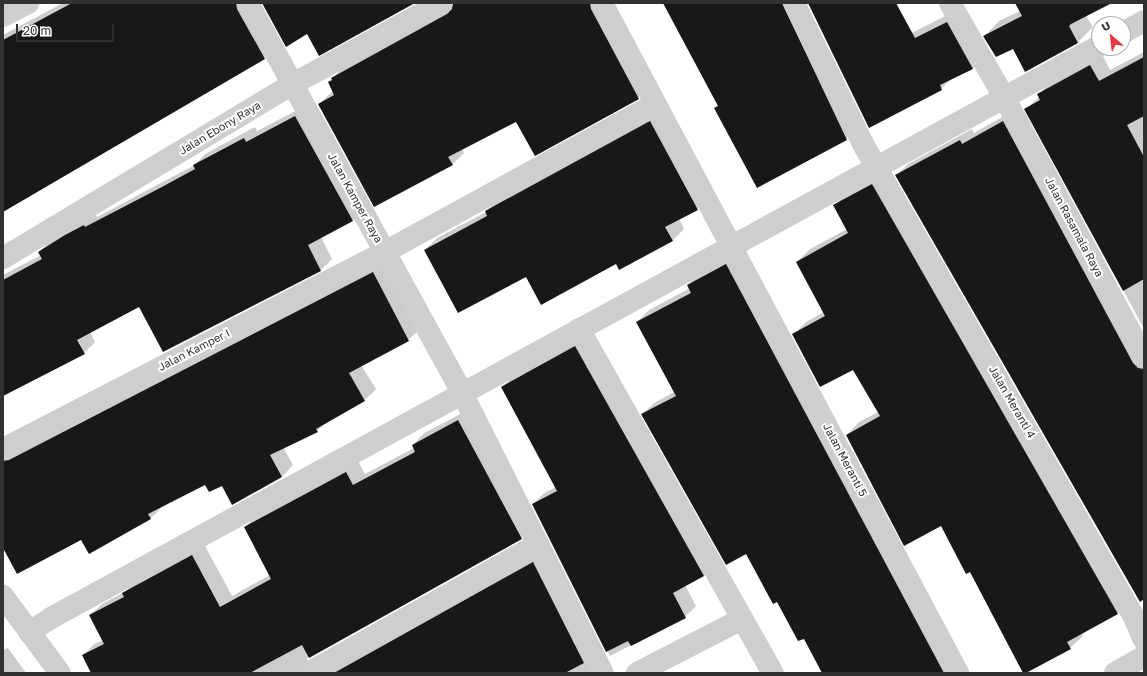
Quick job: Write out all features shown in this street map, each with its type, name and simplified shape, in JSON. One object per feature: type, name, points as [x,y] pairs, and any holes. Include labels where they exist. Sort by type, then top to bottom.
[{"type":"street","points":[[3,16],[28,3]]},
{"type":"street","name":"Jalan Kamper Raya","points":[[248,3],[462,393],[537,545],[603,673]]},
{"type":"street","name":"Jalan Meranti 5","points":[[602,3],[958,673]]},
{"type":"street","name":"Jalan Meranti 4","points":[[794,3],[864,144],[878,166],[1134,617],[1144,640]]},
{"type":"street","name":"Jalan Rasamala Raya","points":[[950,3],[1004,97],[1144,357]]},
{"type":"street","name":"Jalan Ebony Raya","points":[[3,258],[292,84],[433,5]]},
{"type":"street","points":[[1131,28],[1144,21]]},
{"type":"street","points":[[28,632],[50,618],[1091,50]]},
{"type":"street","name":"Jalan Kamper I","points":[[3,449],[385,252],[655,104]]},
{"type":"street","points":[[579,329],[773,673]]},
{"type":"street","points":[[308,673],[537,545]]},
{"type":"street","points":[[3,596],[28,632],[60,673]]},
{"type":"street","points":[[637,673],[742,619]]},
{"type":"street","points":[[1115,673],[1144,656]]},
{"type":"building","points":[[72,3],[236,3],[237,9],[265,59],[3,212],[3,40]]},
{"type":"building","points":[[262,3],[415,3],[319,56],[307,34],[286,47]]},
{"type":"building","points":[[453,3],[590,3],[591,9],[639,99],[535,156],[516,122],[448,157],[453,165],[374,207],[318,104],[334,95],[328,82],[332,80],[331,78],[447,14],[452,9]]},
{"type":"building","points":[[663,3],[782,3],[847,140],[757,188],[714,108],[718,106]]},
{"type":"building","points":[[808,3],[896,3],[915,38],[947,22],[973,69],[940,85],[942,90],[869,128]]},
{"type":"building","points":[[1015,3],[1112,3],[1069,26],[1078,43],[1025,72],[1013,49],[996,57],[983,36],[1022,16]]},
{"type":"building","points":[[1144,57],[1144,116],[1127,125],[1144,157],[1144,279],[1123,291],[1024,109],[1040,100],[1037,94],[1090,65],[1099,81]]},
{"type":"building","points":[[295,116],[353,221],[308,245],[321,271],[163,352],[139,307],[77,340],[85,354],[3,396],[3,280],[42,259],[38,252],[65,235],[84,225],[85,227],[160,188],[195,169],[193,165],[244,138],[246,142]]},
{"type":"building","points":[[650,121],[698,210],[665,227],[673,241],[619,270],[616,264],[541,305],[526,277],[458,313],[424,250],[487,216],[485,211]]},
{"type":"building","points":[[1003,121],[1133,363],[1138,368],[1144,369],[1144,599],[1140,602],[895,175],[960,140],[962,144]]},
{"type":"building","points":[[872,184],[1118,614],[1067,642],[1071,649],[1026,673],[1023,673],[970,572],[966,574],[941,526],[904,546],[846,435],[880,416],[853,370],[820,387],[792,334],[825,316],[796,262],[848,233],[833,205]]},
{"type":"building","points":[[726,264],[944,673],[822,673],[804,639],[798,641],[777,602],[773,604],[746,554],[726,565],[641,414],[676,396],[636,322],[691,293],[687,285]]},
{"type":"building","points":[[373,272],[409,341],[349,373],[365,401],[316,429],[318,432],[270,455],[282,477],[232,505],[222,486],[209,492],[205,485],[148,514],[151,519],[89,554],[81,540],[17,574],[3,548],[3,461],[9,460]]},
{"type":"building","points":[[575,346],[704,576],[673,593],[686,618],[631,646],[628,641],[606,652],[532,504],[557,491],[501,387]]},
{"type":"building","points":[[458,420],[522,539],[309,658],[302,645],[250,673],[91,673],[82,655],[104,644],[89,615],[124,597],[122,593],[192,555],[220,607],[271,579],[244,527],[346,472],[353,485],[415,452],[412,445]]},
{"type":"building","points":[[533,562],[584,663],[565,673],[334,673]]}]
